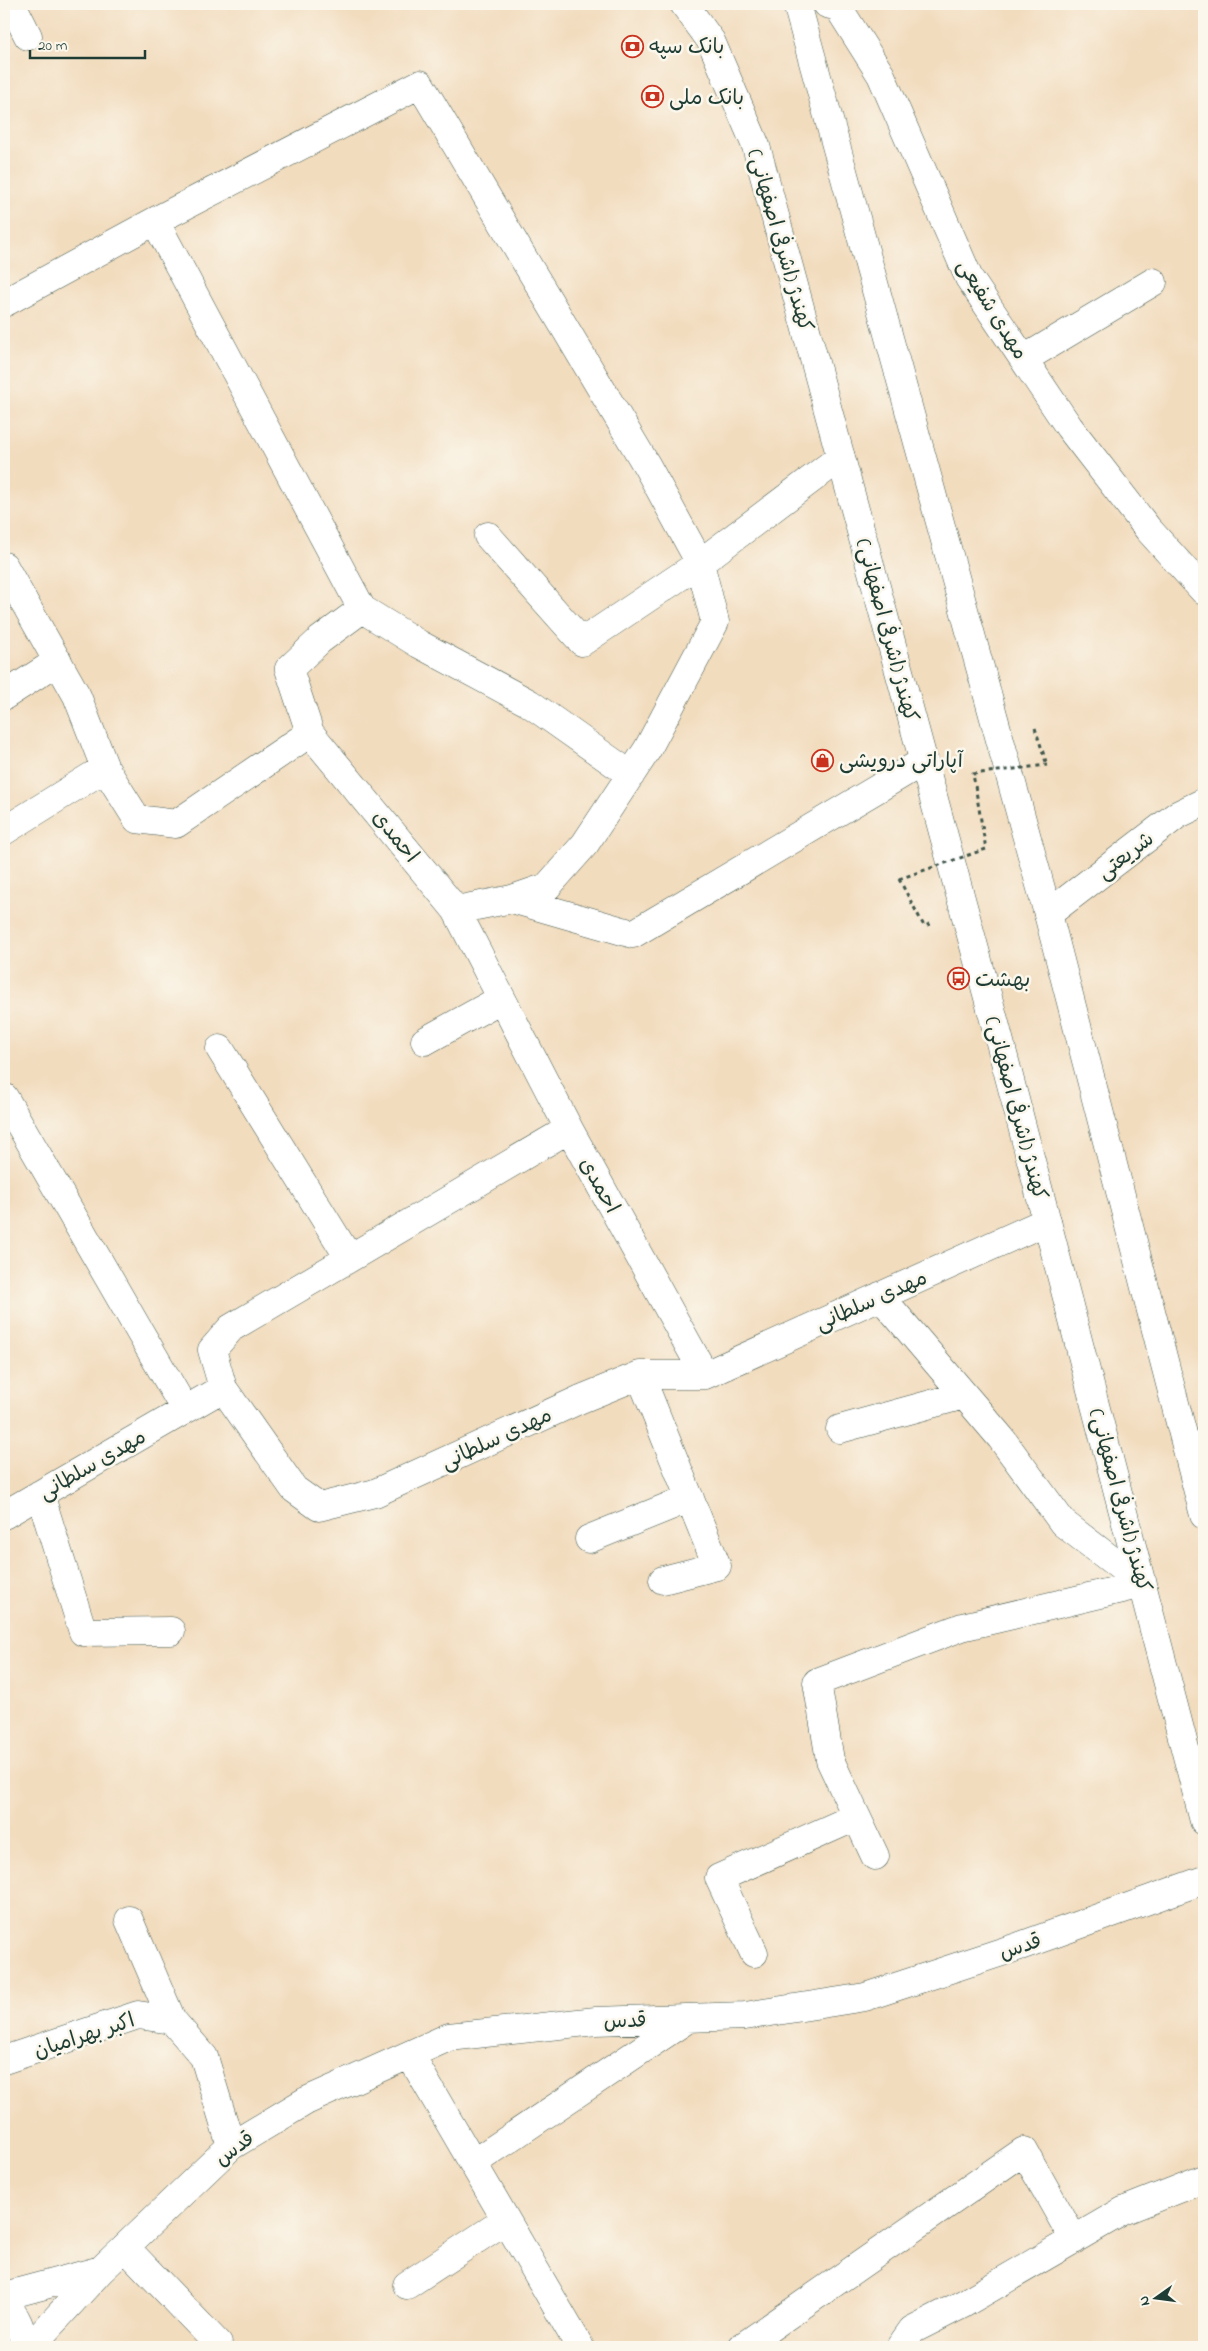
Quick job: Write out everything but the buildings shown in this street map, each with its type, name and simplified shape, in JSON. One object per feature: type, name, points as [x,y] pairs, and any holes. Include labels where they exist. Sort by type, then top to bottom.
[{"type":"street","points":[[12,4],[28,36]]},
{"type":"street","name":"کهندژ (اشرفی اصفهانی)","points":[[684,4],[711,41],[756,146],[924,761],[1143,1584],[1204,1821]]},
{"type":"street","points":[[702,28],[708,9],[712,4]]},
{"type":"street","points":[[797,4],[1048,914],[1204,1514]]},
{"type":"street","name":"مهدی شفیعی","points":[[827,4],[838,7],[881,75],[969,278],[1069,427],[1142,521],[1204,591]]},
{"type":"street","points":[[4,303],[155,221],[420,84],[647,466],[700,563],[715,622],[647,750],[585,844],[547,887],[512,899],[456,910]]},
{"type":"street","points":[[155,221],[362,609],[419,644],[529,703],[631,775]]},
{"type":"street","points":[[1024,359],[1153,282]]},
{"type":"street","points":[[488,536],[582,642],[700,563],[841,457]]},
{"type":"street","points":[[4,566],[78,696],[105,768],[137,819],[176,824],[310,733],[289,669],[320,640],[362,609]]},
{"type":"street","points":[[4,696],[58,661]]},
{"type":"street","name":"احمدی","points":[[310,733],[456,910],[569,1129],[705,1374]]},
{"type":"street","points":[[512,899],[633,934],[924,761]]},
{"type":"street","points":[[4,831],[105,768]]},
{"type":"street","name":"شریعتی","points":[[1048,914],[1177,815],[1204,802]]},
{"type":"street","points":[[425,1041],[502,999]]},
{"type":"street","points":[[220,1049],[350,1258]]},
{"type":"street","points":[[4,1097],[185,1410]]},
{"type":"street","points":[[223,1388],[212,1350],[231,1328],[569,1129]]},
{"type":"street","name":"مهدی سلطانی","points":[[4,1515],[223,1388],[294,1489],[319,1507],[375,1493],[581,1399],[640,1375],[705,1374],[1047,1222]]},
{"type":"street","points":[[880,1296],[1001,1438],[1062,1523],[1143,1584]]},
{"type":"street","points":[[640,1375],[717,1566],[663,1580]]},
{"type":"street","points":[[840,1429],[964,1395]]},
{"type":"street","points":[[40,1494],[83,1632],[171,1631]]},
{"type":"street","points":[[590,1539],[690,1498]]},
{"type":"street","points":[[875,1856],[830,1760],[818,1682],[962,1627],[1143,1584]]},
{"type":"street","points":[[754,1953],[719,1878],[856,1817]]},
{"type":"street","name":"قدس","points":[[30,2347],[100,2270],[231,2146],[306,2101],[449,2037],[596,2021],[745,2016],[865,1996],[1020,1946],[1204,1880]]},
{"type":"street","points":[[129,1920],[172,2020],[204,2057],[231,2146]]},
{"type":"street","name":"اکبر بهرامیان","points":[[4,2060],[138,2015],[172,2020]]},
{"type":"street","points":[[473,2163],[689,2018]]},
{"type":"street","points":[[410,2055],[580,2347]]},
{"type":"street","points":[[742,2347],[1024,2150],[1074,2240]]},
{"type":"street","points":[[900,2347],[912,2330],[1123,2211],[1204,2179]]},
{"type":"street","points":[[407,2285],[506,2220]]},
{"type":"street","points":[[125,2246],[218,2344]]},
{"type":"street","name":"قدس","points":[[4,2296],[100,2270]]},
{"type":"street","points":[[4,2303],[14,2313],[24,2347]]},
{"type":"path","points":[[924,926],[899,879],[986,849],[973,774],[1047,765],[1033,724]]},
{"type":"place","name":"بانک سپه","points":[[633,46]]},
{"type":"place","name":"بانک ملی","points":[[653,97]]},
{"type":"place","name":"آپاراتی درویشی","points":[[823,760]]},
{"type":"place","name":"بهشت","points":[[959,979]]}]
